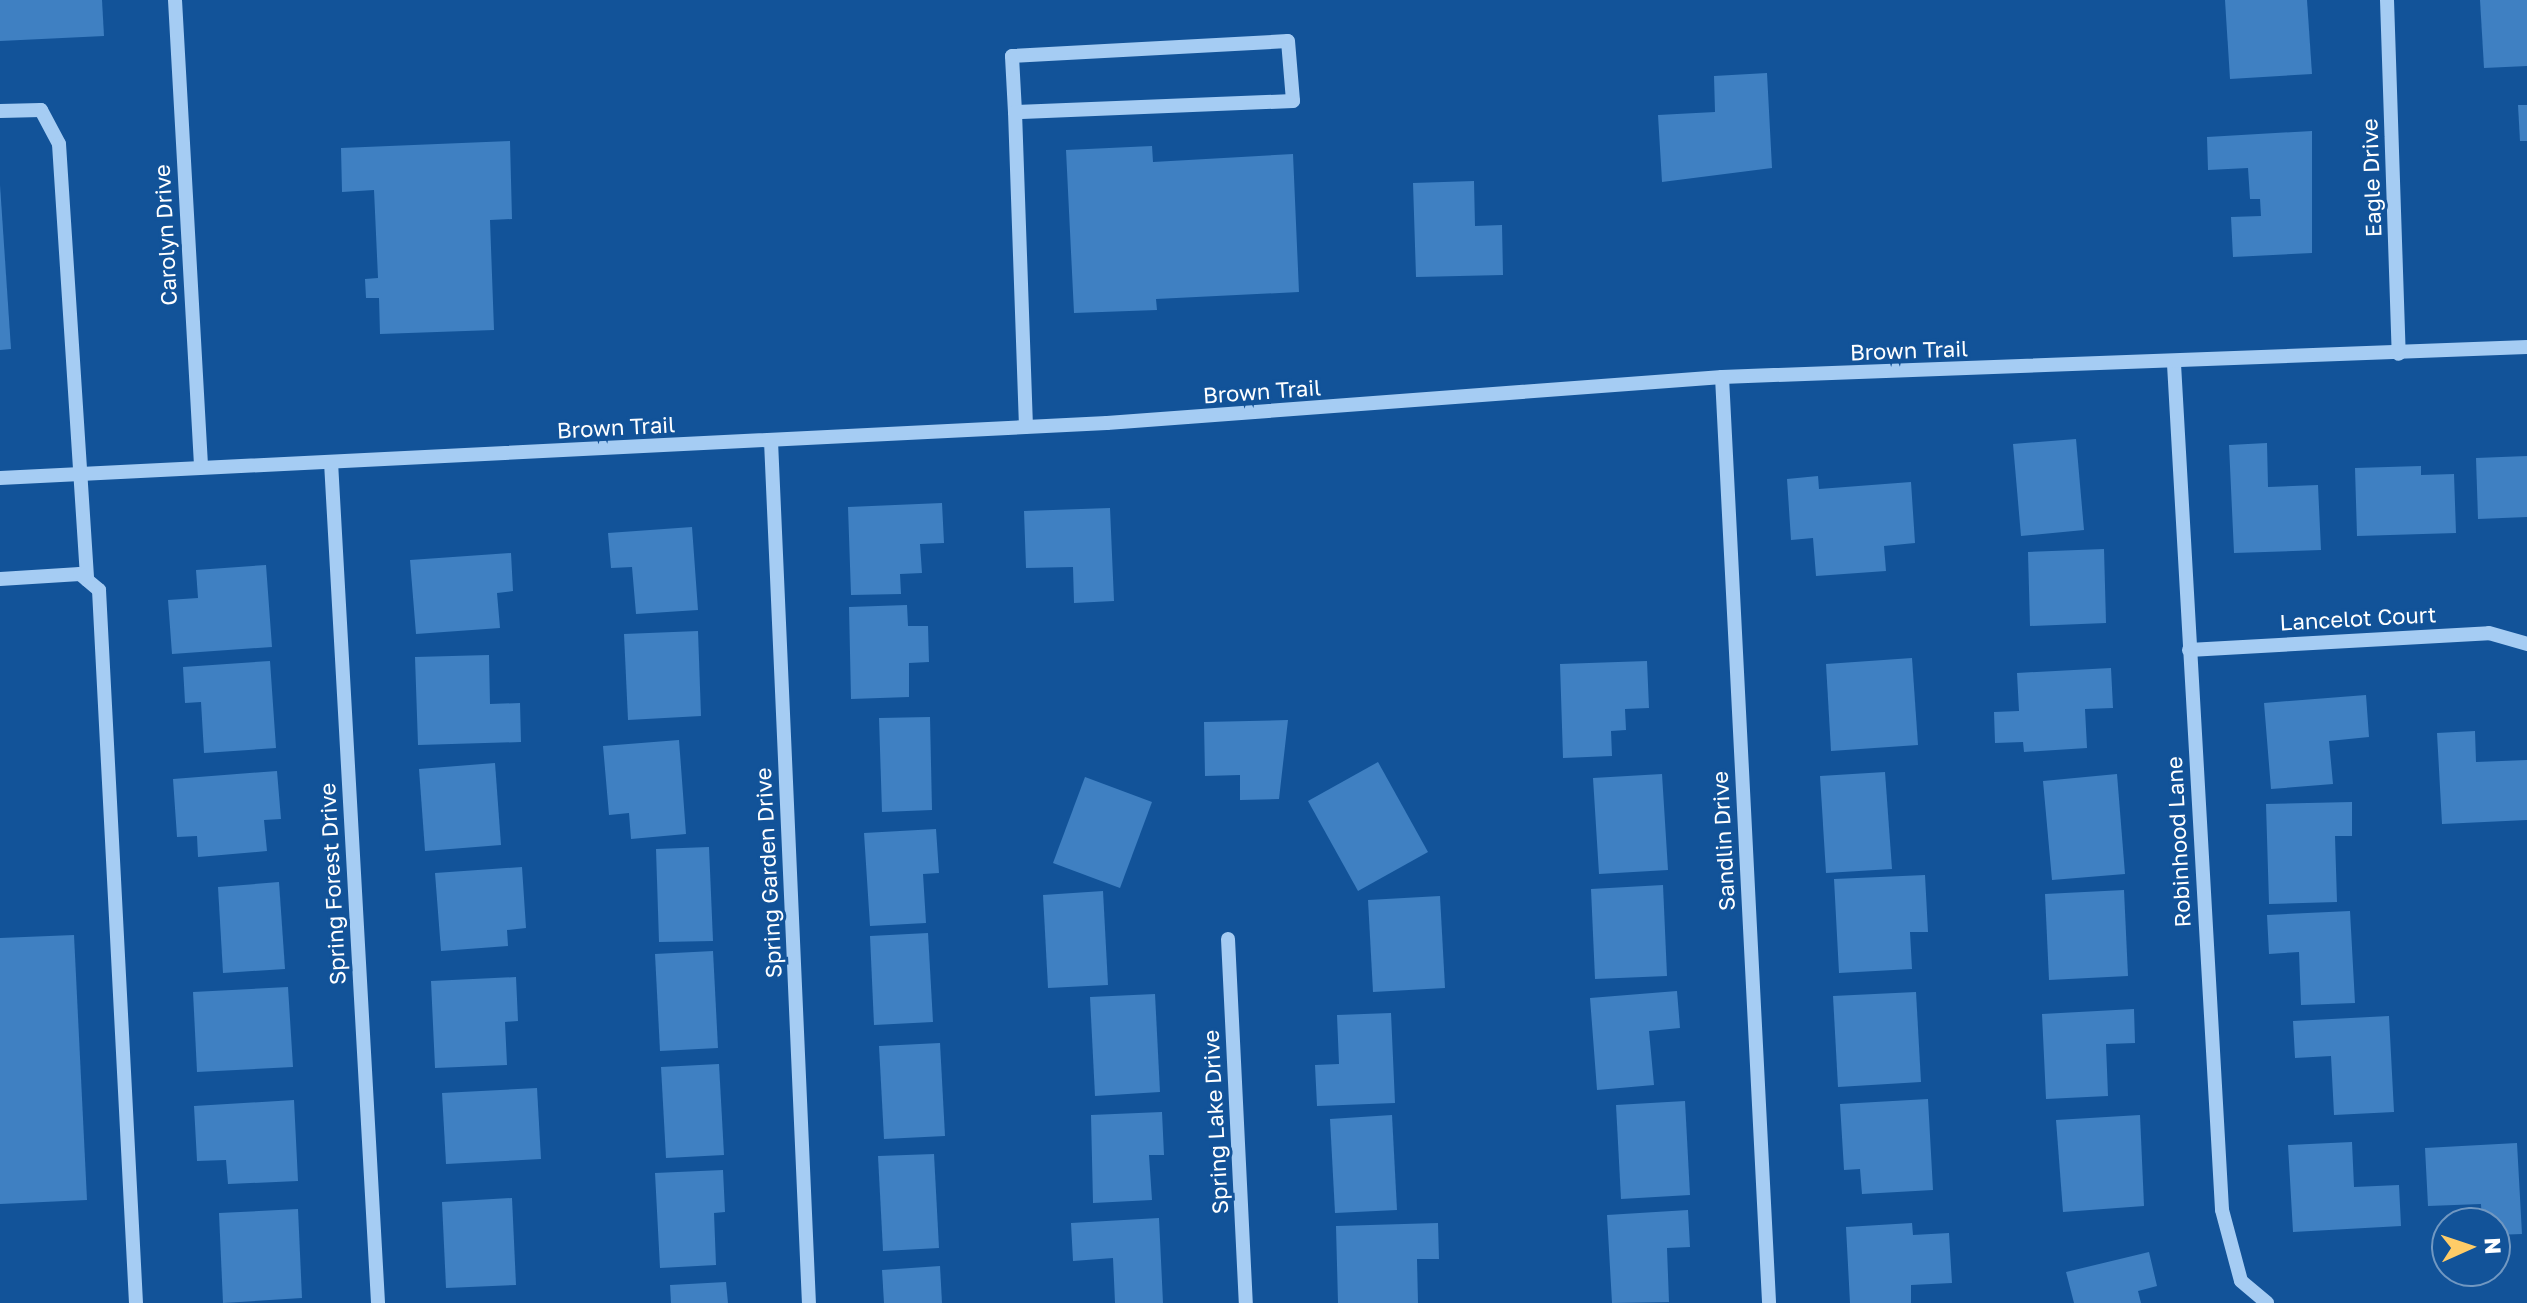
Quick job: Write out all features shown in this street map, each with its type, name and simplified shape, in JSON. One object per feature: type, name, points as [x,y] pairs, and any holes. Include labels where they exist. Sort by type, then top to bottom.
[{"type":"street","name":"Carolyn Drive","points":[[175,0],[201,467]]},
{"type":"street","name":"Eagle Drive","points":[[2387,0],[2399,354]]},
{"type":"street","points":[[1015,112],[1293,101],[1288,41],[1012,56],[1026,427]]},
{"type":"street","points":[[0,111],[41,110],[59,144],[77,474],[87,580]]},
{"type":"street","name":"Brown Trail","points":[[0,478],[1026,427],[1722,377],[2174,364],[2527,347]]},
{"type":"street","name":"Robinhood Lane","points":[[2174,364],[2222,1210],[2241,1281],[2267,1303]]},
{"type":"street","name":"Sandlin Drive","points":[[1722,377],[1769,1303]]},
{"type":"street","name":"Spring Garden Drive","points":[[771,441],[809,1303]]},
{"type":"street","name":"Spring Forest Drive","points":[[331,462],[378,1303]]},
{"type":"street","points":[[0,579],[80,574],[99,590],[136,1303]]},
{"type":"street","name":"Lancelot Court","points":[[2189,650],[2489,633],[2527,644]]},
{"type":"street","name":"Spring Lake Drive","points":[[1228,939],[1246,1303]]},
{"type":"building","points":[[0,0],[102,0],[104,36],[0,41]]},
{"type":"building","points":[[2225,0],[2307,0],[2312,74],[2230,79]]},
{"type":"building","points":[[2480,0],[2527,0],[2527,66],[2484,68]]},
{"type":"building","points":[[1767,73],[1772,168],[1662,182],[1658,115],[1715,112],[1714,76]]},
{"type":"building","points":[[2518,105],[2527,105],[2527,141],[2520,141]]},
{"type":"building","points":[[2312,131],[2312,253],[2233,257],[2231,217],[2261,216],[2260,199],[2250,199],[2248,168],[2208,170],[2207,137]]},
{"type":"building","points":[[510,141],[512,219],[490,220],[494,330],[380,334],[379,298],[366,298],[365,279],[378,278],[374,190],[342,192],[341,148]]},
{"type":"building","points":[[1152,146],[1153,162],[1293,154],[1299,292],[1156,299],[1157,310],[1074,313],[1066,150]]},
{"type":"building","points":[[1474,181],[1475,226],[1502,225],[1503,275],[1416,277],[1413,183]]},
{"type":"building","points":[[0,185],[11,349],[0,350]]},
{"type":"building","points":[[2076,439],[2084,530],[2021,536],[2013,444]]},
{"type":"building","points":[[2267,443],[2268,487],[2318,485],[2321,550],[2234,553],[2229,445]]},
{"type":"building","points":[[2527,456],[2527,517],[2478,519],[2476,458]]},
{"type":"building","points":[[2421,466],[2421,475],[2454,474],[2456,533],[2357,536],[2355,468]]},
{"type":"building","points":[[1818,476],[1819,489],[1911,482],[1915,543],[1884,546],[1886,571],[1816,576],[1813,538],[1791,540],[1787,479]]},
{"type":"building","points":[[942,503],[944,543],[920,544],[922,573],[900,574],[901,594],[851,595],[848,507]]},
{"type":"building","points":[[1110,508],[1114,601],[1074,603],[1073,567],[1026,568],[1024,511]]},
{"type":"building","points":[[692,527],[698,610],[636,614],[632,567],[611,568],[608,533]]},
{"type":"building","points":[[2104,549],[2106,623],[2030,626],[2028,552]]},
{"type":"building","points":[[511,553],[513,591],[497,593],[500,628],[416,634],[410,560]]},
{"type":"building","points":[[266,565],[272,647],[172,654],[168,600],[198,598],[196,570]]},
{"type":"building","points":[[907,605],[908,626],[928,626],[929,662],[909,663],[909,697],[851,699],[849,607]]},
{"type":"building","points":[[698,631],[701,716],[628,720],[624,634]]},
{"type":"building","points":[[489,655],[490,704],[520,703],[521,742],[418,745],[415,657]]},
{"type":"building","points":[[1912,658],[1918,745],[1831,751],[1826,664]]},
{"type":"building","points":[[270,661],[276,748],[204,753],[201,702],[185,703],[183,667]]},
{"type":"building","points":[[1647,661],[1649,708],[1625,709],[1626,730],[1611,731],[1612,756],[1563,758],[1560,664]]},
{"type":"building","points":[[2111,668],[2113,708],[2085,709],[2087,748],[2024,752],[2023,742],[1995,743],[1994,712],[2019,711],[2017,673]]},
{"type":"building","points":[[2366,695],[2369,737],[2329,741],[2333,784],[2271,789],[2264,703]]},
{"type":"building","points":[[930,717],[932,810],[882,812],[879,718]]},
{"type":"building","points":[[1288,720],[1279,799],[1240,800],[1240,775],[1205,776],[1204,722]]},
{"type":"building","points":[[2475,731],[2476,762],[2527,760],[2527,820],[2442,824],[2437,733]]},
{"type":"building","points":[[679,740],[686,834],[631,839],[629,813],[609,815],[603,746]]},
{"type":"building","points":[[1378,762],[1428,852],[1358,891],[1308,801]]},
{"type":"building","points":[[495,763],[501,845],[425,851],[419,769]]},
{"type":"building","points":[[277,771],[281,819],[264,820],[267,851],[198,857],[197,836],[177,837],[173,779]]},
{"type":"building","points":[[1885,772],[1892,869],[1826,873],[1820,776]]},
{"type":"building","points":[[1662,774],[1668,870],[1599,874],[1593,778]]},
{"type":"building","points":[[2117,774],[2125,874],[2052,880],[2043,781]]},
{"type":"building","points":[[1085,777],[1152,802],[1120,888],[1053,863]]},
{"type":"building","points":[[2352,802],[2352,836],[2335,836],[2337,902],[2269,904],[2266,804]]},
{"type":"building","points":[[936,829],[939,873],[923,874],[926,923],[870,926],[864,833]]},
{"type":"building","points":[[709,847],[713,941],[659,942],[656,849]]},
{"type":"building","points":[[522,867],[526,928],[507,930],[508,946],[441,951],[435,873]]},
{"type":"building","points":[[1925,875],[1928,932],[1910,932],[1912,969],[1839,973],[1834,879]]},
{"type":"building","points":[[279,882],[285,969],[223,973],[218,887]]},
{"type":"building","points":[[1663,885],[1667,976],[1595,979],[1591,889]]},
{"type":"building","points":[[2124,890],[2128,976],[2049,980],[2045,894]]},
{"type":"building","points":[[1103,891],[1108,985],[1048,988],[1043,895]]},
{"type":"building","points":[[1440,896],[1445,988],[1373,992],[1368,900]]},
{"type":"building","points":[[2350,911],[2355,1003],[2301,1005],[2299,952],[2269,954],[2267,915]]},
{"type":"building","points":[[928,933],[933,1022],[874,1025],[870,936]]},
{"type":"building","points":[[74,935],[87,1200],[0,1204],[0,938]]},
{"type":"building","points":[[713,951],[718,1048],[660,1051],[655,954]]},
{"type":"building","points":[[516,977],[518,1021],[505,1022],[507,1065],[435,1068],[431,981]]},
{"type":"building","points":[[288,987],[293,1067],[197,1072],[193,992]]},
{"type":"building","points":[[1677,991],[1680,1028],[1649,1031],[1654,1085],[1597,1090],[1590,998]]},
{"type":"building","points":[[1916,992],[1921,1082],[1838,1087],[1833,996]]},
{"type":"building","points":[[1155,994],[1160,1092],[1095,1096],[1090,997]]},
{"type":"building","points":[[2134,1009],[2135,1043],[2106,1044],[2108,1096],[2046,1099],[2042,1014]]},
{"type":"building","points":[[1391,1013],[1395,1103],[1317,1106],[1315,1065],[1339,1064],[1337,1015]]},
{"type":"building","points":[[2389,1016],[2394,1112],[2334,1115],[2331,1056],[2295,1058],[2293,1021]]},
{"type":"building","points":[[940,1043],[945,1136],[884,1139],[879,1046]]},
{"type":"building","points":[[719,1064],[724,1155],[666,1158],[661,1067]]},
{"type":"building","points":[[537,1088],[541,1159],[446,1164],[442,1093]]},
{"type":"building","points":[[1928,1099],[1933,1190],[1862,1194],[1860,1169],[1844,1170],[1840,1104]]},
{"type":"building","points":[[294,1100],[298,1181],[228,1184],[226,1160],[197,1161],[194,1106]]},
{"type":"building","points":[[1685,1101],[1690,1195],[1621,1199],[1616,1105]]},
{"type":"building","points":[[1162,1112],[1164,1155],[1149,1155],[1152,1200],[1093,1203],[1091,1115]]},
{"type":"building","points":[[1392,1115],[1397,1210],[1335,1213],[1330,1119]]},
{"type":"building","points":[[2140,1115],[2144,1206],[2063,1212],[2056,1120]]},
{"type":"building","points":[[2352,1142],[2354,1187],[2399,1185],[2401,1226],[2293,1232],[2288,1145]]},
{"type":"building","points":[[2517,1143],[2522,1234],[2511,1234],[2511,1207],[2481,1207],[2481,1204],[2428,1206],[2425,1148]]},
{"type":"building","points":[[934,1154],[939,1248],[883,1251],[878,1156]]},
{"type":"building","points":[[723,1170],[725,1212],[714,1213],[716,1265],[660,1268],[655,1173]]},
{"type":"building","points":[[512,1198],[516,1285],[446,1288],[442,1202]]},
{"type":"building","points":[[298,1209],[302,1298],[223,1303],[219,1213]]},
{"type":"building","points":[[1688,1210],[1690,1247],[1667,1248],[1669,1302],[1612,1303],[1607,1215]]},
{"type":"building","points":[[1159,1218],[1163,1303],[1115,1303],[1113,1258],[1073,1261],[1071,1223]]},
{"type":"building","points":[[1438,1223],[1439,1259],[1417,1259],[1418,1303],[1338,1303],[1336,1226]]},
{"type":"building","points":[[1912,1223],[1913,1235],[1949,1233],[1952,1283],[1911,1285],[1911,1303],[1850,1303],[1846,1227]]},
{"type":"building","points":[[2149,1252],[2157,1286],[2138,1291],[2141,1303],[2074,1303],[2066,1272]]},
{"type":"building","points":[[940,1266],[942,1303],[884,1303],[882,1270]]},
{"type":"building","points":[[726,1282],[728,1303],[671,1303],[670,1285]]}]
